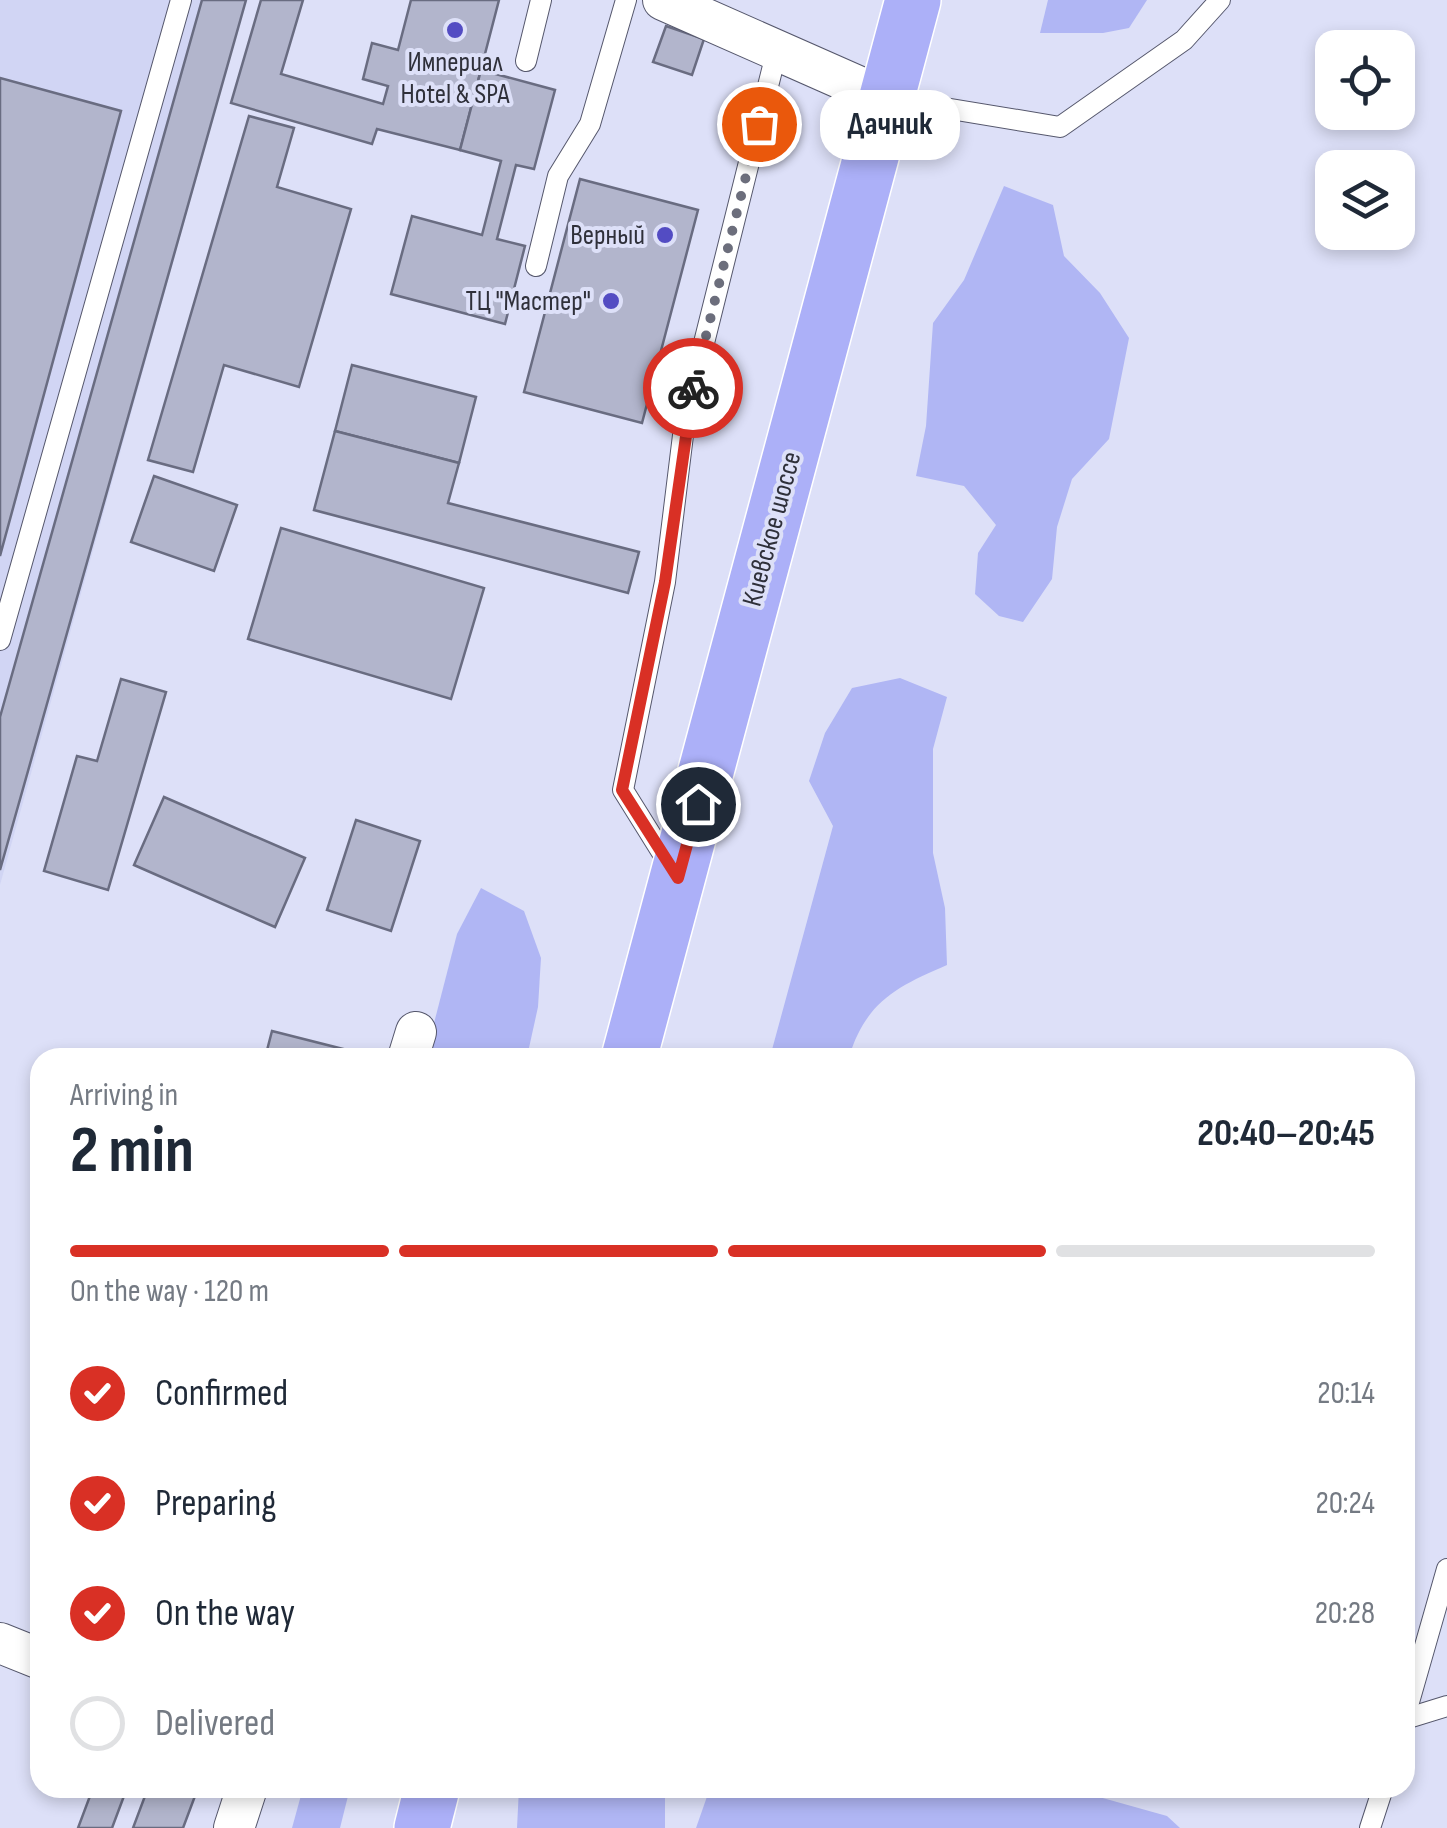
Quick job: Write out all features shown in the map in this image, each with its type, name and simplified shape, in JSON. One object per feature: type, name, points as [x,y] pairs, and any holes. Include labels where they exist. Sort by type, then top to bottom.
[{"type":"highway","name":"Киевское шоссе","points":[[632,1048],[914,0]]},
{"type":"highway","points":[[422,1828],[430,1798]]},
{"type":"street","points":[[680,4],[887,99]]},
{"type":"street","points":[[0,1643],[30,1655]]},
{"type":"street","points":[[234,1828],[244,1798]]},
{"type":"lane","points":[[0,640],[180,0]]},
{"type":"lane","points":[[526,62],[541,0]]},
{"type":"lane","points":[[536,266],[558,176],[590,124],[626,0]]},
{"type":"lane","points":[[887,99],[1060,128],[1184,40],[1220,0]]},
{"type":"lane","points":[[678,878],[622,790],[665,582],[685,419],[777,50]]},
{"type":"lane","points":[[1415,1682],[1447,1568]]},
{"type":"lane","points":[[1415,1715],[1447,1706]]},
{"type":"lane","points":[[1370,1828],[1380,1798]]},
{"type":"shaded area","points":[[0,0],[246,0],[0,885]]},
{"type":"shaded area","points":[[1048,0],[1147,0],[1129,28],[1103,33],[1040,33]]},
{"type":"shaded area","points":[[1004,186],[1053,205],[1064,256],[1100,293],[1129,338],[1109,439],[1072,479],[1057,527],[1052,579],[1023,622],[999,616],[975,594],[978,553],[996,525],[964,486],[916,476],[926,426],[933,323],[964,280]]},
{"type":"shaded area","points":[[900,678],[947,697],[933,749],[933,853],[945,908],[947,965],[885,999],[864,1023],[852,1048],[772,1048],[833,826],[809,781],[825,733],[852,688]]},
{"type":"shaded area","points":[[481,888],[524,911],[541,958],[538,1007],[529,1048],[428,1048],[457,934]]},
{"type":"shaded area","points":[[300,1798],[348,1798],[340,1828],[292,1828]]},
{"type":"shaded area","points":[[518,1798],[665,1798],[665,1828],[517,1828]]},
{"type":"shaded area","points":[[706,1798],[1103,1798],[1167,1816],[1180,1828],[696,1828]]},
{"type":"building","points":[[202,0],[246,0],[0,870],[0,717]]},
{"type":"building","points":[[261,0],[303,0],[281,74],[383,104],[388,86],[363,79],[372,43],[398,50],[411,0],[499,0],[460,150],[377,129],[372,144],[231,103]]},
{"type":"building","points":[[666,26],[704,39],[692,75],[653,62]]},
{"type":"building","points":[[481,70],[555,90],[534,169],[516,165],[497,239],[525,246],[505,324],[391,294],[412,216],[482,235],[501,161],[460,150]]},
{"type":"building","points":[[0,78],[121,111],[0,556]]},
{"type":"building","points":[[249,116],[294,128],[277,187],[351,209],[299,387],[224,365],[193,472],[148,460]]},
{"type":"building","name":"ТЦ \"Мастер\"","points":[[580,179],[698,210],[642,423],[524,392]]},
{"type":"building","points":[[352,365],[476,397],[459,463],[335,431]]},
{"type":"building","points":[[335,431],[459,463],[448,503],[639,552],[628,593],[314,510]]},
{"type":"building","points":[[154,476],[237,505],[214,571],[131,542]]},
{"type":"building","points":[[281,528],[484,588],[451,699],[248,639]]},
{"type":"building","points":[[121,679],[166,692],[108,890],[44,871],[77,756],[97,761]]},
{"type":"building","points":[[164,797],[305,858],[275,927],[134,865]]},
{"type":"building","points":[[356,820],[420,841],[391,931],[327,910]]},
{"type":"building","points":[[272,1031],[339,1048],[268,1048]]},
{"type":"building","points":[[89,1798],[123,1798],[112,1828],[78,1828]]},
{"type":"building","points":[[144,1798],[194,1798],[183,1828],[133,1828]]},
{"type":"way so far","points":[[693,388],[759,124]]},
{"type":"place","name":"Империал Hotel & SPA","points":[[455,30]]},
{"type":"place","name":"Дачник","points":[[759,124]]},
{"type":"place","name":"Верный","points":[[665,235]]},
{"type":"place","name":"ТЦ \"Мастер\"","points":[[611,301]]},
{"type":"route","points":[[693,388],[685,419],[665,582],[622,790],[678,878],[698,804]]}]
